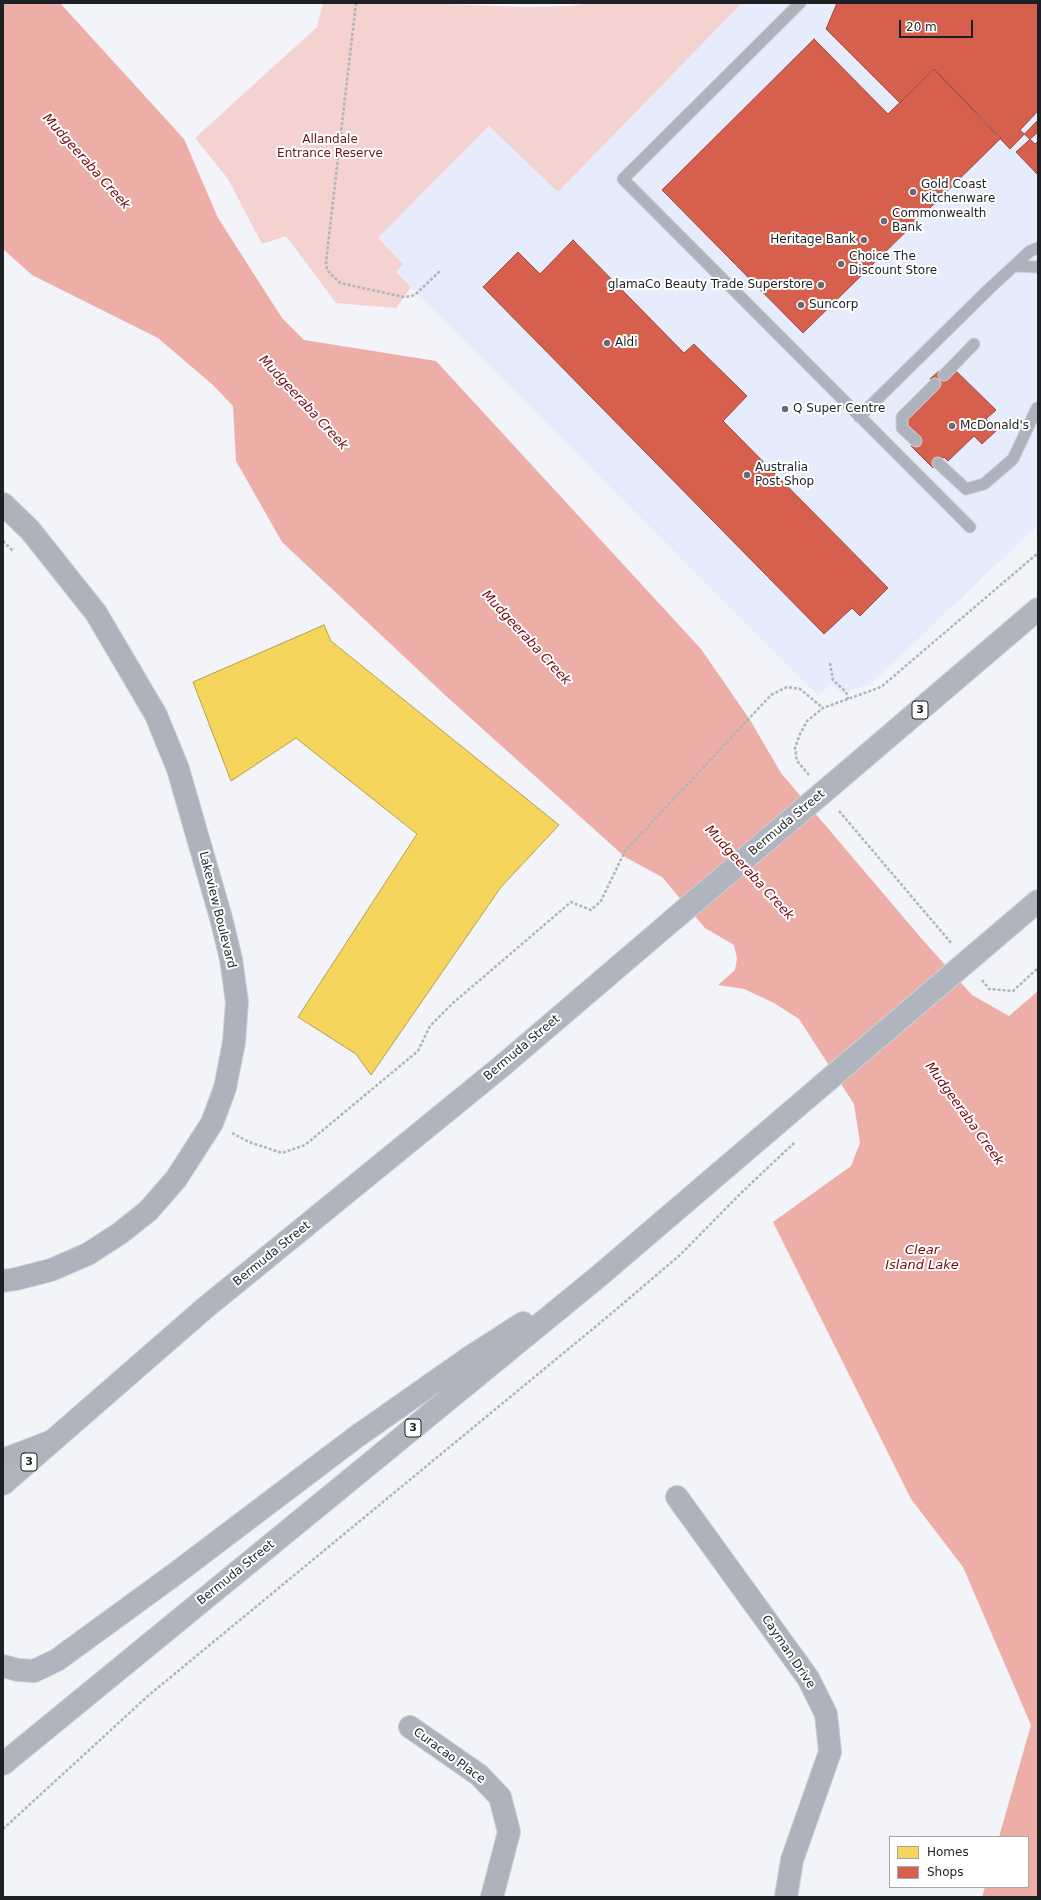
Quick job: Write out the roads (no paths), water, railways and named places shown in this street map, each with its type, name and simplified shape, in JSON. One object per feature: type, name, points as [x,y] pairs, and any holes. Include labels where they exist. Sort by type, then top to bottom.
[{"type":"main road","name":"Bermuda Street","points":[[3,1484],[205,1308],[502,1066],[674,919],[823,782],[1038,609]]},
{"type":"main road","name":"Bermuda Street","points":[[3,1764],[599,1276],[1038,901]]},
{"type":"main road","points":[[3,1666],[18,1670],[34,1670],[57,1660],[175,1574],[356,1437],[470,1357],[599,1276]]},
{"type":"street","name":"Lakeview Boulevard","points":[[3,504],[30,530],[96,613],[156,715],[178,769],[221,918],[231,959],[237,1002],[234,1042],[225,1088],[212,1123],[176,1179],[148,1211],[119,1234],[88,1254],[51,1270],[3,1281]]},
{"type":"street","points":[[3,1460],[54,1440]]},
{"type":"street","name":"Cayman Drive","points":[[677,1497],[808,1678],[826,1714],[830,1752],[792,1860],[786,1897]]},
{"type":"street","name":"Curacao Place","points":[[410,1727],[479,1775],[500,1797],[509,1832],[492,1897]]},
{"type":"lane","points":[[800,3],[623,179],[970,527]]},
{"type":"lane","points":[[859,416],[953,323],[1030,251],[1038,248]]},
{"type":"lane","points":[[1014,266],[1038,267]]},
{"type":"lane","points":[[944,375],[974,344]]},
{"type":"lane","points":[[916,441],[902,428],[902,417],[935,384]]},
{"type":"lane","points":[[938,463],[966,489],[984,484],[1013,459],[1037,408]]},
{"type":"water","points":[[3,3],[60,3],[184,139],[218,218],[282,318],[304,340],[436,361],[701,649],[750,720],[781,773],[921,938],[972,995],[1009,1016],[1038,991],[1038,1897],[982,1897],[985,1888],[1029,1888],[1029,1836],[999,1836],[1031,1725],[963,1567],[911,1499],[773,1222],[851,1166],[860,1143],[854,1104],[799,1019],[774,1003],[744,989],[718,985],[735,970],[737,959],[734,945],[705,928],[662,877],[625,857],[446,696],[282,542],[236,461],[233,406],[213,385],[158,338],[32,275],[3,249]]},
{"type":"place","name":"Gold Coast Kitchenware","points":[[913,192]]},
{"type":"place","name":"Commonwealth Bank","points":[[884,221]]},
{"type":"place","name":"Heritage Bank","points":[[864,240]]},
{"type":"place","name":"Choice The Discount Store","points":[[841,264]]},
{"type":"place","name":"glamaCo Beauty Trade Superstore","points":[[821,285]]},
{"type":"place","name":"Suncorp","points":[[801,305]]},
{"type":"place","name":"Aldi","points":[[607,343]]},
{"type":"place","name":"Q Super Centre","points":[[785,409]]},
{"type":"place","name":"McDonald's","points":[[952,426]]},
{"type":"place","name":"Australia Post Shop","points":[[747,475]]},
{"type":"park label","name":"Allandale Entrance Reserve","points":[[330,147]]},
{"type":"water label","name":"Mudgeeraba Creek","points":[[86,162]]},
{"type":"water label","name":"Mudgeeraba Creek","points":[[303,403]]},
{"type":"water label","name":"Mudgeeraba Creek","points":[[526,638]]},
{"type":"water label","name":"Mudgeeraba Creek","points":[[749,873]]},
{"type":"water label","name":"Mudgeeraba Creek","points":[[964,1114]]},
{"type":"water label","name":"Clear Island Lake","points":[[922,1258]]}]
